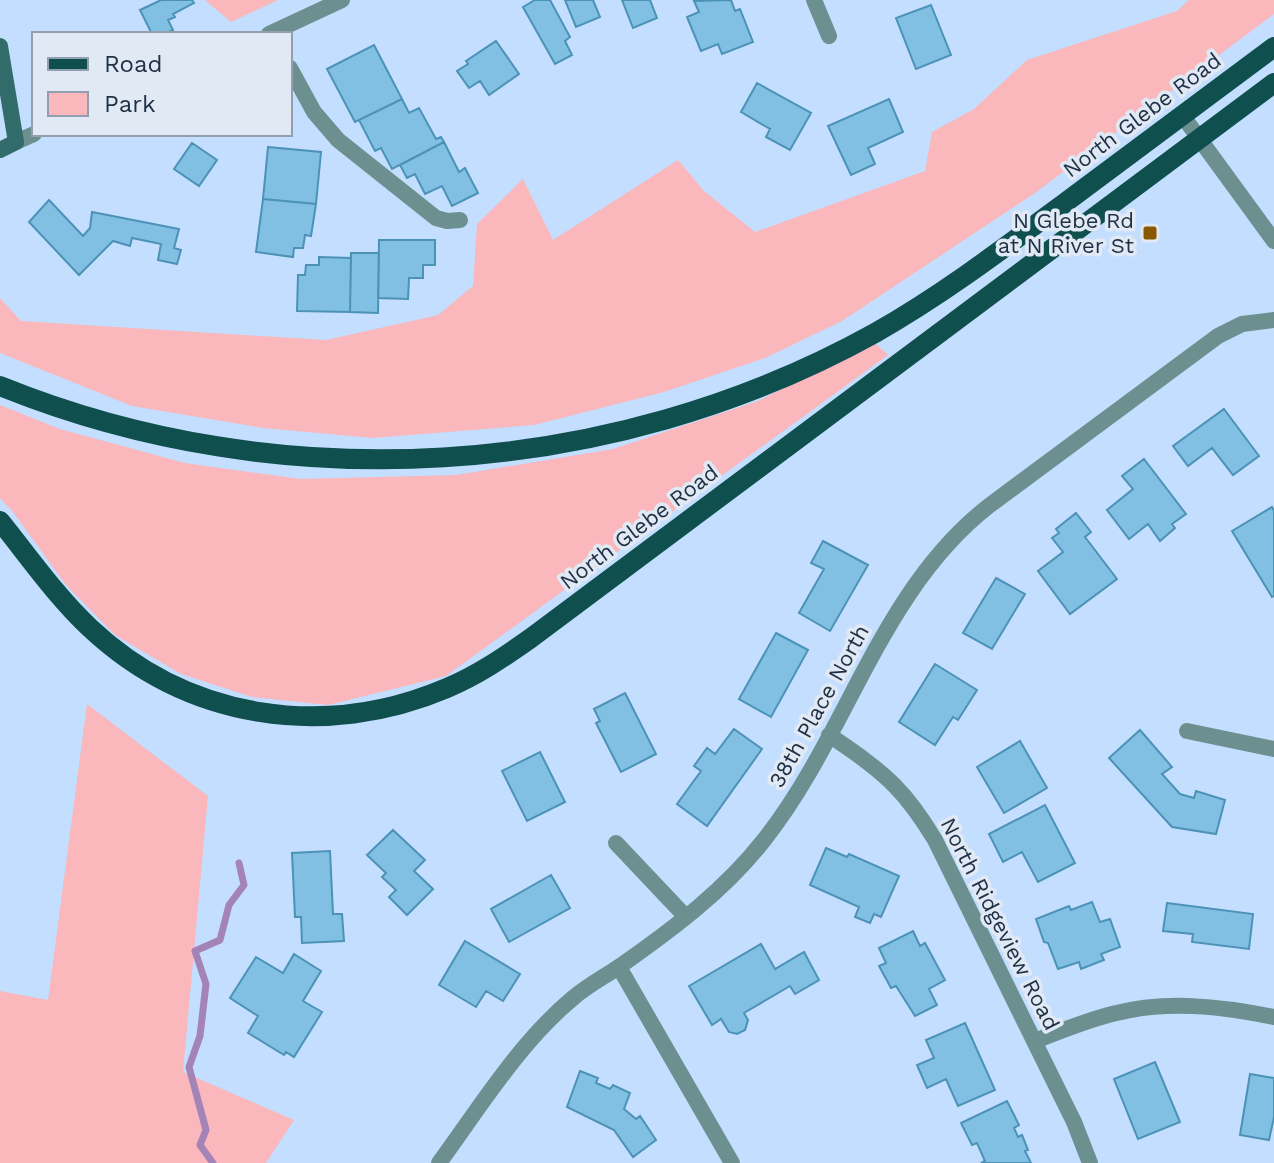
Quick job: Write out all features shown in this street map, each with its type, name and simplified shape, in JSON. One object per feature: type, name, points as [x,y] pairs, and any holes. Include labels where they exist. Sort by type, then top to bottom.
[{"type":"main road","points":[[0,46],[16,142],[0,150]]},
{"type":"main road","name":"North Glebe Road","points":[[0,386],[62,409],[122,426],[221,447],[284,455],[379,460],[445,458],[518,450],[610,434],[677,416],[756,388],[874,333],[946,289],[1274,47]]},
{"type":"main road","name":"North Glebe Road","points":[[0,521],[60,597],[89,628],[135,664],[182,690],[234,707],[272,715],[338,716],[400,705],[461,681],[522,644],[1274,83]]},
{"type":"street","points":[[274,32],[342,0]]},
{"type":"street","points":[[814,0],[829,36]]},
{"type":"street","points":[[292,72],[314,112],[338,140],[431,215],[441,220],[460,220]]},
{"type":"street","points":[[1182,115],[1274,241]]},
{"type":"street","points":[[16,142],[32,135]]},
{"type":"street","name":"38th Place North","points":[[439,1163],[538,1031],[573,998],[686,917],[729,879],[765,839],[794,797],[908,595],[938,554],[971,520],[1218,336],[1242,324],[1274,320]]},
{"type":"street","points":[[1187,731],[1274,749]]},
{"type":"street","name":"North Ridgeview Road","points":[[829,735],[893,784],[921,818],[947,861],[1074,1122],[1090,1163]]},
{"type":"street","points":[[616,843],[686,917]]},
{"type":"street","points":[[619,967],[732,1163]]},
{"type":"street","points":[[1035,1041],[1114,1013],[1158,1006],[1202,1006],[1274,1017]]},
{"type":"green space","points":[[205,0],[278,0],[231,22]]},
{"type":"green space","points":[[1189,0],[1274,0],[1274,14],[1035,193],[842,321],[765,358],[664,392],[534,425],[373,438],[263,428],[132,406],[0,353],[0,298],[21,321],[326,340],[438,315],[473,286],[477,224],[523,179],[553,240],[678,160],[704,191],[755,232],[925,171],[932,132],[974,109],[1027,60],[1177,11]]},
{"type":"green space","points":[[875,343],[888,355],[446,676],[328,705],[252,697],[181,674],[115,635],[66,585],[0,498],[0,405],[60,429],[185,463],[300,479],[456,475],[613,449],[758,401]]},
{"type":"green space","points":[[87,704],[208,796],[183,1072],[294,1120],[266,1163],[0,1163],[0,991],[48,1000]]},
{"type":"building","points":[[161,0],[192,0],[194,3],[173,14],[175,17],[168,20],[173,30],[169,32],[151,32],[140,10]]},
{"type":"building","points":[[535,0],[550,0],[570,37],[565,41],[572,55],[555,64],[523,7]]},
{"type":"building","points":[[565,0],[593,0],[600,17],[576,27]]},
{"type":"building","points":[[622,0],[650,0],[657,18],[633,28]]},
{"type":"building","points":[[731,0],[735,11],[740,9],[753,42],[722,54],[718,44],[701,51],[687,17],[699,12],[694,1]]},
{"type":"building","points":[[931,5],[951,55],[916,69],[896,18]]},
{"type":"building","points":[[496,41],[519,74],[489,95],[480,81],[469,88],[457,71],[468,64],[466,61]]},
{"type":"building","points":[[374,45],[402,99],[355,122],[327,69]]},
{"type":"building","points":[[757,83],[811,113],[790,150],[766,137],[770,129],[741,112]]},
{"type":"building","points":[[402,99],[409,113],[419,108],[436,139],[441,137],[444,142],[392,169],[381,148],[375,151],[359,120]]},
{"type":"building","points":[[889,99],[903,132],[868,148],[875,164],[851,175],[828,126]]},
{"type":"building","points":[[444,142],[459,172],[465,168],[478,193],[452,206],[442,186],[425,194],[415,174],[407,178],[400,165]]},
{"type":"building","points":[[192,143],[217,160],[199,186],[174,169]]},
{"type":"building","points":[[268,147],[321,152],[316,204],[263,199]]},
{"type":"building","points":[[263,199],[316,204],[311,236],[305,235],[303,248],[294,248],[293,257],[256,252]]},
{"type":"building","points":[[49,200],[83,236],[90,228],[92,212],[179,229],[174,248],[181,250],[177,264],[158,260],[161,244],[132,238],[130,246],[113,241],[79,275],[29,222]]},
{"type":"building","points":[[379,240],[435,240],[435,265],[423,265],[423,278],[409,278],[408,299],[378,298]]},
{"type":"building","points":[[351,253],[379,253],[378,313],[350,312]]},
{"type":"building","points":[[319,257],[351,258],[350,312],[297,311],[298,275],[305,275],[306,265],[319,265]]},
{"type":"building","points":[[1224,409],[1259,456],[1233,475],[1212,448],[1188,466],[1173,446]]},
{"type":"building","points":[[1144,459],[1186,514],[1172,524],[1175,528],[1160,541],[1148,524],[1129,539],[1107,510],[1133,489],[1122,476]]},
{"type":"building","points":[[1272,507],[1274,596],[1272,597],[1232,531]]},
{"type":"building","points":[[1076,513],[1091,532],[1085,537],[1117,579],[1070,614],[1038,571],[1063,552],[1052,538],[1059,533],[1056,529]]},
{"type":"building","points":[[823,541],[868,565],[830,631],[799,613],[824,569],[811,563]]},
{"type":"building","points":[[996,578],[1025,594],[992,649],[963,633]]},
{"type":"building","points":[[776,633],[808,650],[771,717],[739,699]]},
{"type":"building","points":[[935,664],[977,690],[958,720],[953,717],[935,745],[899,722]]},
{"type":"building","points":[[625,693],[656,754],[621,772],[596,723],[600,721],[594,709]]},
{"type":"building","points":[[734,729],[762,749],[707,826],[677,804],[701,771],[694,766],[707,748],[715,754]]},
{"type":"building","points":[[1140,730],[1172,767],[1162,774],[1180,794],[1194,798],[1196,791],[1225,800],[1216,834],[1172,827],[1109,758]]},
{"type":"building","points":[[1020,741],[1047,788],[1004,813],[977,767]]},
{"type":"building","points":[[540,752],[565,802],[527,821],[502,771]]},
{"type":"building","points":[[1045,805],[1075,863],[1038,882],[1022,852],[1003,862],[989,834]]},
{"type":"building","points":[[393,830],[425,860],[414,871],[433,889],[407,915],[389,897],[396,890],[382,877],[386,873],[367,855]]},
{"type":"building","points":[[826,848],[847,857],[849,854],[899,876],[881,917],[874,914],[870,923],[855,917],[859,907],[810,885]]},
{"type":"building","points":[[330,851],[333,914],[342,914],[344,941],[302,943],[301,917],[295,917],[292,853]]},
{"type":"building","points":[[551,875],[570,908],[509,942],[491,909]]},
{"type":"building","points":[[1092,902],[1100,922],[1110,919],[1120,947],[1101,954],[1104,960],[1081,969],[1079,962],[1058,969],[1036,919],[1069,906],[1071,910]]},
{"type":"building","points":[[1167,903],[1253,914],[1249,949],[1192,942],[1193,934],[1163,931]]},
{"type":"building","points":[[913,931],[920,946],[925,943],[945,980],[929,989],[937,1005],[915,1016],[896,986],[891,988],[879,966],[886,963],[879,948]]},
{"type":"building","points":[[465,941],[520,974],[503,1001],[486,991],[476,1007],[439,985]]},
{"type":"building","points":[[761,944],[775,969],[804,952],[819,980],[795,994],[790,986],[744,1013],[748,1020],[745,1030],[737,1034],[729,1032],[721,1019],[712,1025],[689,986]]},
{"type":"building","points":[[294,954],[321,971],[303,1001],[322,1012],[294,1057],[286,1052],[284,1055],[248,1033],[258,1016],[230,998],[256,957],[283,973]]},
{"type":"building","points":[[965,1023],[995,1090],[958,1106],[946,1079],[927,1088],[917,1065],[934,1058],[926,1040]]},
{"type":"building","points":[[1155,1062],[1180,1122],[1138,1139],[1114,1079]]},
{"type":"building","points":[[580,1071],[598,1078],[596,1083],[610,1089],[613,1085],[630,1093],[624,1109],[636,1119],[640,1116],[656,1140],[633,1157],[614,1130],[567,1107]]},
{"type":"building","points":[[1250,1074],[1274,1078],[1274,1117],[1269,1140],[1240,1135]]},
{"type":"building","points":[[1007,1101],[1019,1125],[1014,1128],[1018,1137],[1022,1135],[1031,1163],[981,1163],[985,1161],[977,1143],[972,1145],[961,1123]]},
{"type":"waterway","points":[[213,1163],[200,1145],[206,1130],[189,1067],[200,1036],[206,984],[195,951],[220,940],[229,905],[244,885],[239,863]]},
{"type":"place","name":"N Glebe Rd at N River St","points":[[1150,233]]}]
